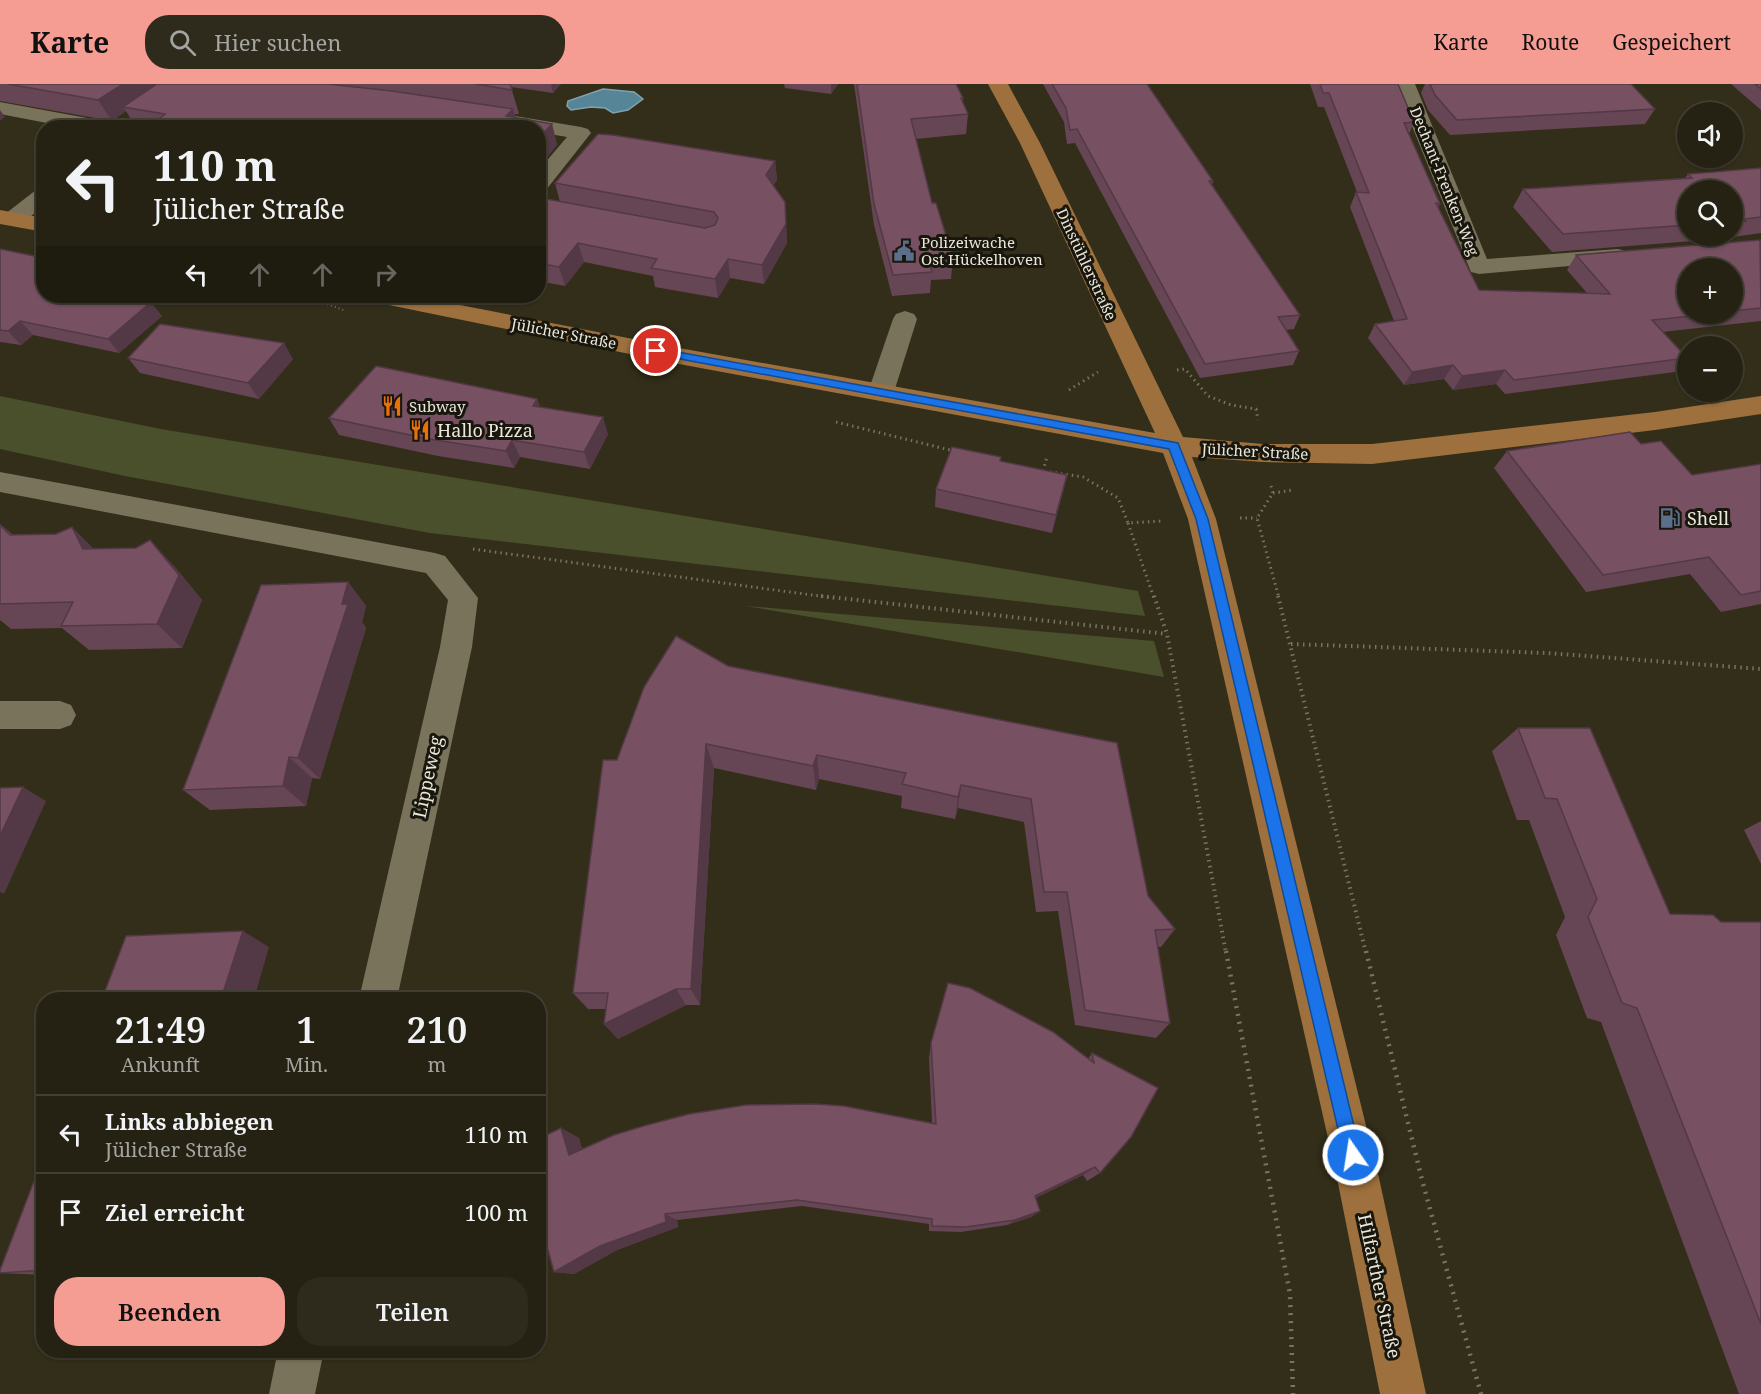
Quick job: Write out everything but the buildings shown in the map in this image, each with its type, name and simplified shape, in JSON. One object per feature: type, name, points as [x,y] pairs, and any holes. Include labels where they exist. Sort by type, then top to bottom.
[{"type":"main road","name":"Dinstühlerstraße","points":[[998,84],[1030,143],[1174,446]]},
{"type":"main road","points":[[7,218],[36,223]]},
{"type":"main road","name":"Jülicher Straße","points":[[450,303],[679,356],[1174,446],[1263,453],[1372,454],[1655,421],[1761,405]]},
{"type":"main road","name":"Hilfarther Straße","points":[[1174,446],[1202,519],[1358,1178],[1403,1394]]},
{"type":"street","name":"Dechant-Frenken-Weg","points":[[1413,85],[1479,267],[1645,254]]},
{"type":"street","points":[[0,108],[83,120]]},
{"type":"street","points":[[491,118],[502,120]]},
{"type":"street","points":[[546,128],[604,137]]},
{"type":"street","points":[[546,176],[581,134]]},
{"type":"street","points":[[7,218],[36,200]]},
{"type":"street","points":[[872,390],[897,318]]},
{"type":"street","points":[[0,482],[448,556]]},
{"type":"street","name":"Lippeweg","points":[[380,992],[453,658],[463,598],[448,556]]},
{"type":"street","points":[[0,715],[60,716]]},
{"type":"street","points":[[291,1394],[299,1358]]},
{"type":"path","points":[[1137,371],[1185,369],[1208,396],[1231,405],[1256,409],[1263,453],[1273,493],[1257,518],[1291,644],[1422,1180],[1481,1394]]},
{"type":"path","points":[[1128,523],[1167,634],[1290,1294],[1293,1394]]},
{"type":"path","points":[[448,556],[1167,634]]},
{"type":"path","points":[[1291,644],[1547,654],[1761,669]]},
{"type":"green space","points":[[0,396],[161,429],[1138,591],[1145,616],[430,533],[125,476],[0,449]]},
{"type":"green space","points":[[746,606],[1154,641],[1164,677]]},
{"type":"water","points":[[603,89],[634,92],[643,99],[628,110],[613,113],[605,108],[591,107],[571,110],[567,106],[568,101]]},
{"type":"place","name":"Polizeiwache Ost Hückelhoven","points":[[904,251]]},
{"type":"place","name":"Subway","points":[[392,406]]},
{"type":"place","name":"Hallo Pizza","points":[[420,430]]},
{"type":"place","name":"Shell","points":[[1670,518]]},
{"type":"route","points":[[656,351],[1174,446],[1202,519],[1353,1155]]}]
